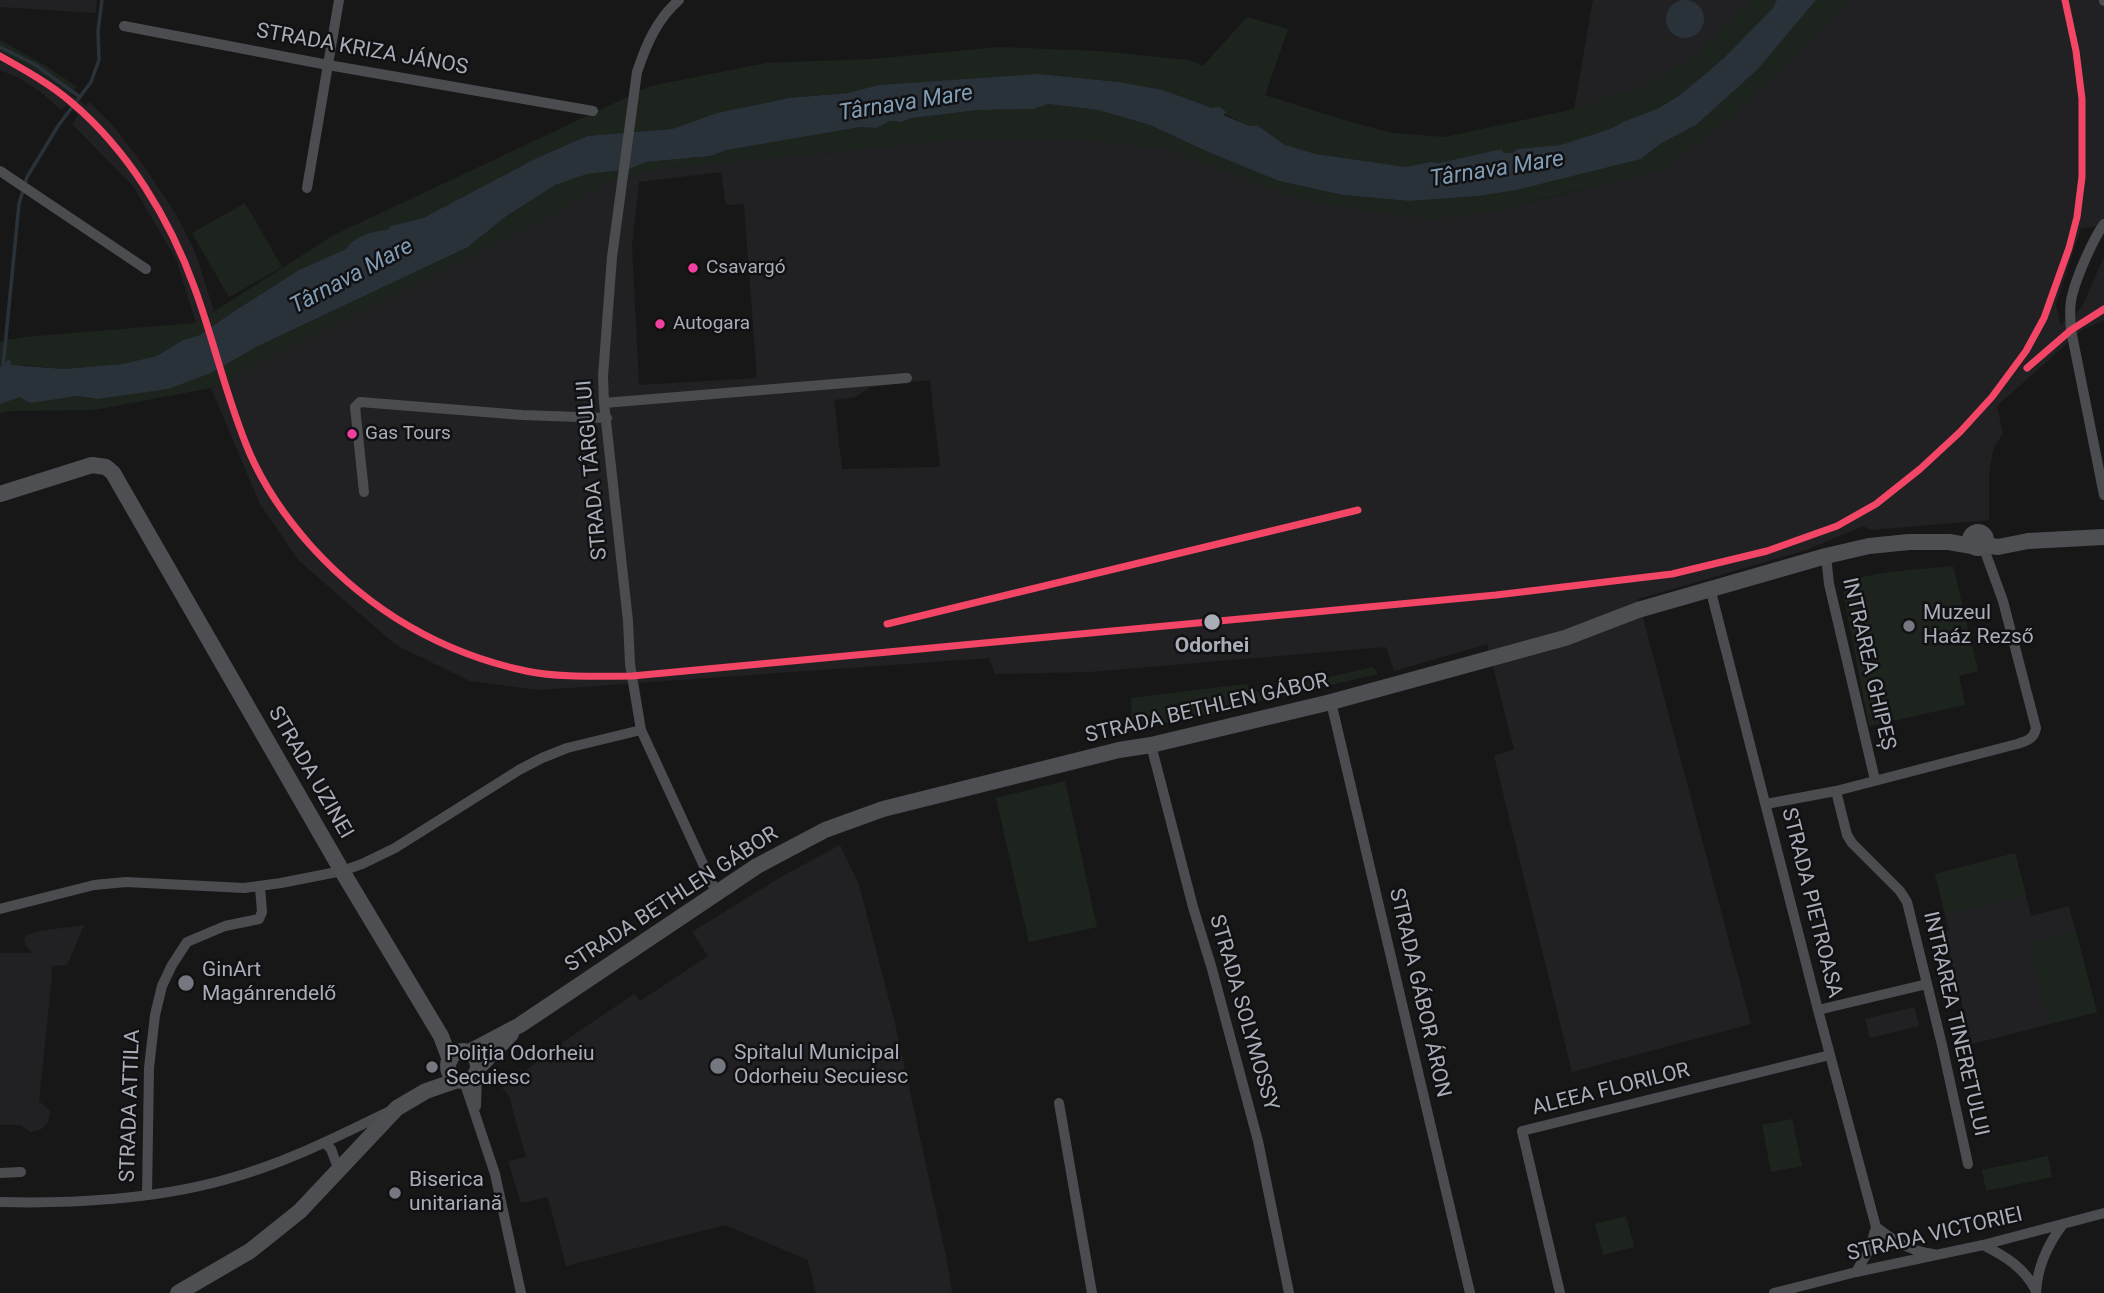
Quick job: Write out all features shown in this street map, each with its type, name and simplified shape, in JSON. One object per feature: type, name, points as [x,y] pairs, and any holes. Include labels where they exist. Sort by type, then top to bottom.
[{"type":"main road","name":"STRADA UZINEI","points":[[0,494],[92,465],[99,465],[113,473],[342,871],[462,1071]]},
{"type":"main road","points":[[1978,543],[1999,535],[2028,541],[2104,537]]},
{"type":"main road","name":"STRADA BETHLEN GÁBOR","points":[[520,1025],[716,892],[801,841],[883,809],[1119,750],[1151,745],[1331,702],[1565,638],[1638,610],[1826,556],[1869,546],[1909,542],[1978,543]]},
{"type":"main road","points":[[467,1052],[520,1025]]},
{"type":"main road","points":[[178,1293],[231,1264],[270,1236],[300,1211],[397,1108],[462,1071],[520,1025]]},
{"type":"main road","points":[[441,1036],[476,1058],[462,1071]]},
{"type":"street","points":[[307,188],[339,0]]},
{"type":"street","name":"STRADA TÂRGULUI","points":[[679,0],[661,19],[647,43],[637,72],[612,257],[603,376],[604,403],[628,621],[630,664],[641,730],[716,892]]},
{"type":"street","name":"STRADA KRIZA JÁNOS","points":[[124,26],[593,111]]},
{"type":"street","points":[[0,171],[146,269]]},
{"type":"street","points":[[2104,224],[2096,234],[2072,295],[2070,311],[2071,330],[2104,495]]},
{"type":"street","points":[[604,403],[907,378]]},
{"type":"street","points":[[364,492],[355,407],[360,402],[522,415],[607,418]]},
{"type":"street","name":"INTRAREA GHIPEȘ","points":[[1766,804],[1836,791],[2027,741],[2033,736],[2036,728],[2003,601],[1992,570],[1978,543]]},
{"type":"street","name":"INTRAREA GHIPEȘ","points":[[1826,556],[1829,584],[1875,780]]},
{"type":"street","name":"STRADA PIETROASA","points":[[1710,588],[1876,1227]]},
{"type":"street","name":"STRADA GÁBOR ÁRON","points":[[1331,702],[1470,1293]]},
{"type":"street","points":[[0,909],[94,885],[126,882],[225,888],[260,887],[342,871],[395,848],[519,769],[542,758],[567,748],[641,730]]},
{"type":"street","name":"STRADA SOLYMOSSY","points":[[1151,745],[1258,1141],[1289,1293]]},
{"type":"street","name":"INTRAREA TINERETULUI","points":[[1836,791],[1847,835],[1852,843],[1900,891],[1907,902],[1968,1164]]},
{"type":"street","name":"STRADA ATTILA","points":[[147,1195],[149,1068],[155,1015],[162,986],[187,942],[225,926],[258,919],[262,912],[260,887]]},
{"type":"street","points":[[1818,1010],[1927,984]]},
{"type":"street","name":"ALEEA FLORILOR","points":[[1560,1293],[1522,1131],[1830,1055]]},
{"type":"street","points":[[462,1071],[495,1174],[522,1293]]},
{"type":"street","points":[[1059,1102],[1093,1293]]},
{"type":"street","points":[[0,1202],[46,1203],[147,1195],[226,1180],[325,1143],[397,1108]]},
{"type":"street","points":[[325,1143],[331,1149],[338,1168]]},
{"type":"street","points":[[0,1173],[21,1172]]},
{"type":"street","name":"STRADA VICTORIEI","points":[[1774,1293],[1856,1272],[1983,1245],[2104,1213]]},
{"type":"street","points":[[2036,1292],[2043,1260],[2063,1224]]},
{"type":"street","points":[[1856,1272],[1870,1248],[1876,1227],[1898,1244],[1924,1253],[1938,1254]]},
{"type":"street","points":[[1983,1245],[2021,1269],[2036,1292]]},
{"type":"shaded area","points":[[0,0],[97,0],[96,13],[0,7]]},
{"type":"shaded area","points":[[1593,0],[1752,0],[1698,54],[1647,84],[1574,109]]},
{"type":"shaded area","points":[[1752,0],[1777,0],[1772,9],[1724,58],[1680,95],[1659,108],[1610,129],[1561,145],[1517,149],[1513,153],[1503,153],[1502,150],[1406,167],[1316,154],[1285,145],[1257,125],[1250,126],[1212,108],[1163,90],[1119,82],[1039,74],[789,98],[717,113],[672,129],[587,136],[535,159],[423,218],[359,238],[347,249],[299,270],[200,335],[183,340],[157,356],[122,364],[64,369],[26,365],[0,367],[0,341],[196,323],[334,235],[651,86],[766,63],[872,59],[999,47],[1098,51],[1189,60],[1203,66],[1247,17],[1288,29],[1265,95],[1393,133],[1445,137],[1574,109],[1647,84],[1698,54]]},
{"type":"shaded area","points":[[1816,0],[1850,0],[1727,121],[1662,169],[1490,212],[1431,219],[1319,204],[1290,196],[1163,148],[1065,138],[973,138],[661,169],[608,181],[554,214],[211,388],[94,410],[0,413],[0,404],[10,400],[57,395],[91,399],[211,373],[256,347],[468,247],[505,217],[555,185],[587,174],[630,169],[646,162],[710,156],[727,150],[860,127],[876,128],[891,121],[901,122],[912,118],[978,110],[1033,109],[1048,104],[1098,110],[1150,125],[1279,181],[1343,195],[1409,201],[1478,196],[1516,189],[1641,159],[1660,144],[1696,125],[1758,69]]},
{"type":"shaded area","points":[[1850,0],[2104,0],[2104,226],[2081,228],[2056,304],[2060,325],[2081,309],[2104,257],[2104,320],[2082,330],[1997,406],[2003,434],[1994,446],[1989,473],[1989,520],[1871,530],[1863,526],[1806,550],[1638,599],[1751,1024],[1572,1072],[1494,756],[1514,749],[1487,644],[1394,671],[1386,647],[1089,672],[995,674],[989,658],[540,690],[470,681],[396,645],[299,561],[260,504],[211,388],[554,214],[608,181],[661,169],[973,138],[1065,138],[1163,148],[1290,196],[1319,204],[1431,219],[1490,212],[1580,190],[1727,121]],"holes":[[[721,172],[726,205],[744,204],[757,378],[639,385],[632,246],[639,182]],[[930,380],[940,467],[842,469],[834,400],[855,397],[871,387]]]},
{"type":"shaded area","points":[[0,40],[77,87],[71,94],[52,80],[0,51]]},
{"type":"shaded area","points":[[0,51],[52,80],[86,106],[89,102],[110,122],[174,211],[195,252],[214,311],[196,323],[176,259],[133,186],[72,124],[78,115],[67,105],[61,110],[41,92],[0,70]]},
{"type":"shaded area","points":[[245,203],[282,267],[229,297],[192,233]]},
{"type":"shaded area","name":"Muzeul Haáz Rezső","points":[[1953,566],[1978,671],[1959,676],[1965,705],[1869,726],[1841,581],[1889,572]]},
{"type":"shaded area","points":[[1373,667],[1378,674],[1132,731],[1131,698],[1245,684],[1260,693]]},
{"type":"shaded area","points":[[1065,781],[1097,927],[1029,942],[996,798]]},
{"type":"shaded area","name":"Spitalul Municipal Odorheiu Secuiesc","points":[[840,845],[859,885],[894,1019],[952,1293],[816,1293],[808,1260],[725,1225],[566,1266],[548,1197],[521,1203],[508,1161],[526,1157],[509,1096],[502,1088],[634,994],[640,1001],[708,956],[692,932],[781,877]]},
{"type":"shaded area","points":[[2015,853],[2031,916],[2069,906],[2097,1012],[1972,1044],[1944,932],[1949,930],[1935,874]]},
{"type":"shaded area","points":[[2015,853],[2026,894],[1945,914],[1935,874]]},
{"type":"shaded area","points":[[84,925],[67,965],[51,966],[39,1101],[50,1111],[48,1122],[40,1130],[30,1132],[21,1125],[0,1125],[0,953],[33,953],[24,941],[26,935]]},
{"type":"shaded area","points":[[2076,931],[2097,1012],[2050,1024],[2029,943]]},
{"type":"shaded area","points":[[1914,1007],[1919,1026],[1870,1038],[1865,1019]]},
{"type":"shaded area","points":[[1792,1119],[1802,1166],[1771,1172],[1762,1125]]},
{"type":"shaded area","points":[[2048,1156],[2052,1177],[1986,1191],[1982,1170]]},
{"type":"shaded area","points":[[1626,1216],[1634,1247],[1603,1255],[1595,1224]]},
{"type":"water","points":[[1685,0],[1698,6],[1704,19],[1698,32],[1685,38],[1672,32],[1666,19],[1672,6]]},
{"type":"water","name":"Târnava Mare","points":[[1777,0],[1816,0],[1758,69],[1696,125],[1660,144],[1641,159],[1516,190],[1409,201],[1343,195],[1279,181],[1150,125],[1098,110],[1048,104],[1033,109],[978,110],[912,118],[901,122],[890,121],[876,128],[860,127],[727,150],[710,156],[646,162],[630,169],[587,174],[555,185],[505,217],[468,247],[256,347],[211,373],[168,389],[97,399],[77,396],[30,403],[20,397],[0,404],[0,367],[9,359],[12,365],[64,369],[122,364],[157,356],[183,340],[200,335],[299,270],[346,249],[359,238],[423,218],[535,159],[587,136],[672,129],[717,113],[789,98],[847,93],[880,85],[1039,74],[1119,82],[1163,90],[1212,108],[1220,107],[1226,112],[1223,115],[1250,126],[1257,125],[1285,145],[1316,154],[1406,167],[1439,163],[1502,149],[1503,153],[1513,153],[1517,149],[1561,145],[1610,129],[1659,108],[1680,95],[1724,58],[1772,9]]},
{"type":"waterway","points":[[3,367],[19,204],[27,177],[58,126],[91,82],[99,60],[98,31],[102,0]]},
{"type":"waterway","points":[[0,47],[34,64],[80,97]]},
{"type":"transit line","points":[[0,56],[46,83],[71,102],[111,142],[145,187],[185,263],[235,414],[256,467],[285,514],[333,569],[382,609],[409,626],[465,653],[526,671],[552,675],[632,676],[1496,595],[1672,574],[1767,551],[1837,526],[1876,504],[1960,432],[1992,397],[2026,351],[2044,318],[2069,248],[2077,217],[2082,177],[2082,99],[2076,51],[2065,0]]},
{"type":"transit line","points":[[2027,368],[2071,330],[2104,309]]},
{"type":"transit line","points":[[887,624],[1358,510]]},
{"type":"place","name":"Csavargó","points":[[693,268]]},
{"type":"place","name":"Autogara","points":[[660,324]]},
{"type":"place","name":"Gas Tours","points":[[352,434]]},
{"type":"place","name":"Odorhei","points":[[1212,622]]},
{"type":"place","name":"Muzeul Haáz Rezső","points":[[1909,626]]},
{"type":"place","name":"GinArt Magánrendelő","points":[[186,983]]},
{"type":"place","name":"Spitalul Municipal Odorheiu Secuiesc","points":[[718,1066]]},
{"type":"place","name":"Poliția Odorheiu Secuiesc","points":[[432,1067]]},
{"type":"place","name":"Biserica unitariană","points":[[395,1193]]}]
